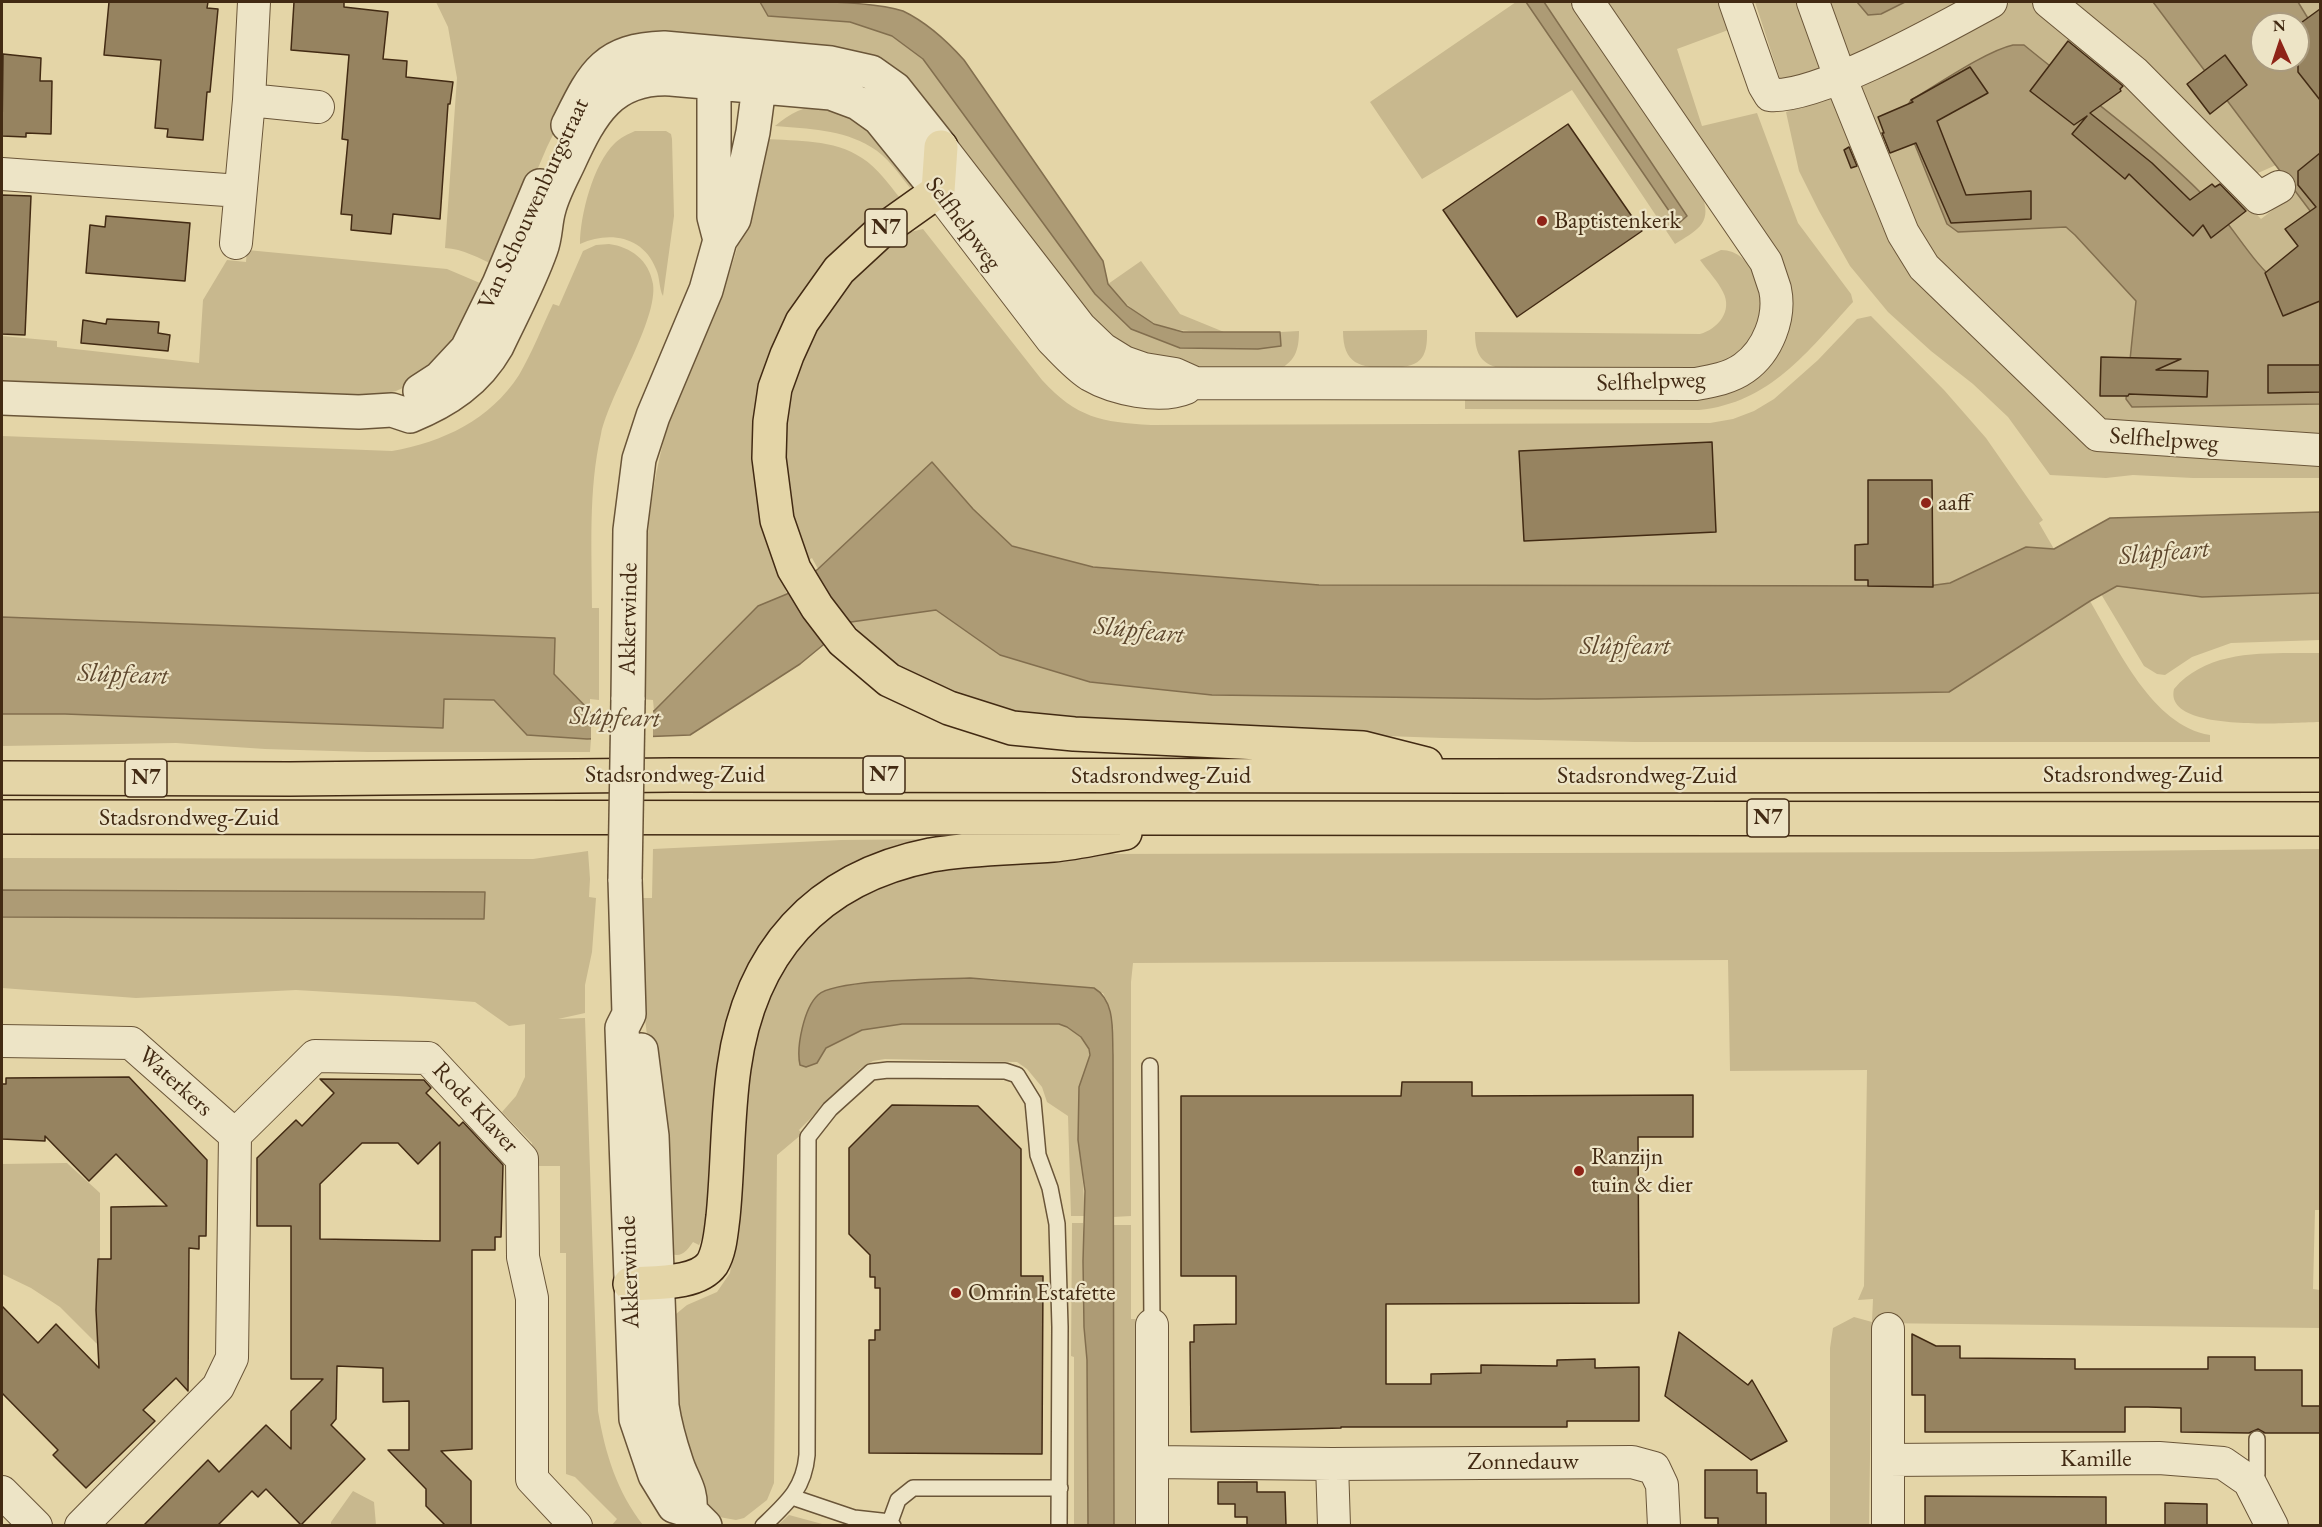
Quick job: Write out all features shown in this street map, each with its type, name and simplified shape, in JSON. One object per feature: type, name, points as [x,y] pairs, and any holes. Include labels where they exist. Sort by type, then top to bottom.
[{"type":"highway","points":[[938,191],[941,147]]},
{"type":"highway","name":"N7","points":[[938,191],[879,233],[839,270],[802,322],[787,355],[776,388],[770,422],[769,458],[777,520],[794,569],[817,607],[843,641],[890,680],[949,708],[1012,728],[1074,734],[1363,748],[1477,776]]},
{"type":"highway","name":"Stadsrondweg-Zuid","points":[[2,778],[290,779],[672,775],[2320,775]]},
{"type":"highway","name":"Stadsrondweg-Zuid","points":[[2,817],[2320,819]]},
{"type":"highway","name":"N7","points":[[644,1283],[684,1280],[700,1274],[712,1264],[720,1240],[723,1217],[728,1120],[734,1065],[750,1001],[764,971],[780,945],[796,923],[816,905],[860,877],[902,862],[933,855],[1015,846],[1056,845],[1215,817]]},
{"type":"street","points":[[236,243],[249,100],[254,2]]},
{"type":"street","name":"Selfhelpweg","points":[[738,55],[831,63],[871,72],[895,89],[1080,327],[1103,349],[1124,362],[1144,369],[1175,374],[1195,383],[1696,384],[1721,379],[1745,368],[1766,344],[1776,317],[1775,291],[1766,262],[1588,2]]},
{"type":"street","points":[[1735,2],[1760,74],[1770,95],[1783,96],[1840,77],[1943,28],[1991,2]]},
{"type":"street","name":"Selfhelpweg","points":[[1813,2],[1840,77],[1903,233],[1924,267],[2098,435],[2320,450]]},
{"type":"street","points":[[2049,2],[2134,72],[2259,198],[2279,187]]},
{"type":"street","name":"Van Schouwenburgstraat","points":[[392,410],[403,398],[422,390],[440,378],[467,349],[499,284],[556,148],[590,84],[606,65],[616,57],[646,48],[738,55]]},
{"type":"street","points":[[714,83],[738,55],[759,87]]},
{"type":"street","name":"Van Schouwenburgstraat","points":[[2,398],[348,412],[392,410],[410,416],[441,402],[470,381],[491,357],[536,264],[546,235],[549,210],[560,182],[585,127],[604,103],[621,89],[647,79],[714,83]]},
{"type":"street","name":"Selfhelpweg","points":[[714,83],[831,93],[858,103],[879,118],[1052,340],[1072,361],[1090,375],[1115,386],[1141,392],[1176,392],[1195,383]]},
{"type":"street","name":"Akkerwinde","points":[[714,83],[714,217],[720,240]]},
{"type":"street","name":"Akkerwinde","points":[[697,1518],[671,1447],[662,1406],[644,1283],[650,1117],[639,1028],[629,1014],[625,879],[630,530],[639,459],[653,416],[706,290],[720,240],[734,219],[753,132],[759,87]]},
{"type":"street","points":[[249,100],[318,107]]},
{"type":"street","points":[[2,174],[240,191]]},
{"type":"street","name":"Waterkers","points":[[2,1041],[131,1043],[235,1136]]},
{"type":"street","name":"Rode Klaver","points":[[235,1136],[315,1056],[428,1058],[522,1159],[523,1257],[532,1298],[532,1479],[576,1526]]},
{"type":"street","points":[[81,1526],[218,1387],[232,1358],[235,1136]]},
{"type":"street","points":[[1152,1325],[1152,1526]]},
{"type":"street","points":[[1888,1329],[1888,1526]]},
{"type":"street","name":"Kamille","points":[[1888,1460],[2159,1458],[2223,1463],[2248,1481],[2272,1526]]},
{"type":"street","name":"Zonnedauw","points":[[1152,1462],[1332,1464],[1632,1462],[1654,1468],[1662,1485],[1664,1526]]},
{"type":"street","points":[[1332,1464],[1334,1526]]},
{"type":"street","points":[[2,1492],[36,1526]]},
{"type":"lane","points":[[1150,1066],[1152,1325]]},
{"type":"lane","points":[[763,1526],[792,1497],[805,1473],[807,1455],[808,1137],[830,1108],[872,1072],[888,1070],[1005,1071],[1017,1075],[1033,1101],[1038,1155],[1050,1188],[1057,1224],[1060,1327],[1059,1526]]},
{"type":"lane","points":[[2248,1481],[2257,1474],[2257,1438]]},
{"type":"lane","points":[[792,1497],[854,1518],[891,1524],[898,1500],[913,1488],[1060,1488]]},
{"type":"shaded area","points":[[436,2],[760,2],[768,16],[850,22],[892,36],[923,59],[1095,294],[1180,348],[1258,349],[1280,346],[1281,332],[1299,331],[1295,355],[1288,364],[1276,371],[1206,369],[1141,359],[1095,327],[923,97],[909,82],[582,76],[547,147],[496,266],[465,252],[445,248],[457,78],[448,27]]},
{"type":"shaded area","points":[[1516,2],[1526,2],[1678,224],[1687,216],[1544,2],[1570,2],[1703,198],[1705,215],[1695,231],[1675,244],[1572,90],[1422,179],[1370,102]]},
{"type":"shaded area","points":[[1605,2],[1722,2],[1731,29],[1677,49],[1702,126],[1757,113],[1798,223],[1851,294],[1853,302],[1786,372],[1747,397],[1724,405],[1699,410],[1465,409],[1465,397],[1687,396],[1786,330]]},
{"type":"shaded area","points":[[1755,2],[1799,2],[1824,69],[1781,82]]},
{"type":"shaded area","points":[[1821,2],[1857,2],[1868,15],[1905,2],[1960,2],[1844,65]]},
{"type":"shaded area","points":[[2011,2],[2032,2],[2152,104],[2261,219],[2296,192],[2320,224],[2320,266],[2280,285],[2271,284],[2208,199],[1958,232],[2066,227],[2075,235],[2136,301],[2126,399],[2169,407],[2320,404],[2320,434],[2153,435],[2114,432],[1926,258],[1853,88]]},
{"type":"shaded area","points":[[2065,2],[2153,2],[2276,165],[2249,177]]},
{"type":"shaded area","points":[[2298,2],[2320,2],[2320,38],[2310,22],[2310,12],[2304,12]]},
{"type":"shaded area","points":[[1834,97],[1892,248],[1911,271],[2094,448],[2110,452],[2155,455],[2320,454],[2320,478],[2193,478],[2133,475],[2106,478],[2050,475],[2008,417],[1888,312],[1850,266],[1799,171],[1786,112]]},
{"type":"shaded area","points":[[825,105],[856,116],[915,176],[910,188],[882,155],[860,141],[837,133],[775,126],[798,111]]},
{"type":"shaded area","points":[[635,131],[666,131],[671,134],[672,139],[674,216],[663,296],[657,272],[650,258],[634,243],[613,237],[580,244],[585,205],[600,164],[615,143]]},
{"type":"shaded area","points":[[765,139],[815,142],[851,152],[873,167],[901,199],[792,317],[778,570],[787,594],[758,606],[654,711],[653,700],[641,699],[646,560],[653,490],[669,423],[680,391],[728,278]]},
{"type":"shaded area","points":[[923,229],[1042,380],[1055,393],[1067,403],[1091,416],[1133,424],[1710,423],[1733,419],[1754,411],[1774,399],[1818,360],[1857,319],[1871,316],[1944,390],[1986,438],[2043,520],[2039,523],[2054,549],[2026,547],[1950,583],[1928,586],[1319,585],[1093,567],[1012,546],[973,509],[932,462],[818,569],[812,558],[807,561],[791,520],[785,488],[787,391],[830,299],[902,234]]},
{"type":"shaded area","points":[[609,244],[632,252],[648,268],[653,284],[653,299],[641,336],[606,417],[597,455],[592,499],[592,608],[599,608],[599,700],[590,699],[590,711],[554,674],[555,638],[2,617],[2,436],[392,451],[429,442],[464,427],[494,405],[507,391],[524,367],[553,304],[559,306],[583,251],[596,245]]},
{"type":"shaded area","points":[[247,250],[447,269],[487,286],[464,335],[416,382],[396,391],[371,397],[2,385],[2,336],[57,341],[57,347],[199,363],[203,300],[227,260],[246,262]]},
{"type":"shaded area","points":[[1721,250],[1732,252],[1749,266],[1759,288],[1760,301],[1758,323],[1753,334],[1743,348],[1725,361],[1698,368],[1499,368],[1487,363],[1477,350],[1475,332],[1700,334],[1707,332],[1722,318],[1726,299],[1700,260]]},
{"type":"shaded area","points":[[1141,261],[1180,314],[1224,332],[1172,329],[1146,319],[1134,310],[1108,284]]},
{"type":"shaded area","points":[[1427,330],[1426,349],[1420,360],[1408,366],[1379,368],[1362,365],[1350,357],[1346,351],[1343,331]]},
{"type":"shaded area","points":[[2117,586],[2202,597],[2320,593],[2320,640],[2231,643],[2192,657],[2165,675],[2157,674],[2144,666],[2101,594]]},
{"type":"shaded area","points":[[2090,601],[2138,682],[2154,701],[2171,717],[2189,729],[2210,735],[2210,742],[1635,742],[1270,732],[1074,721],[995,709],[955,697],[901,670],[876,650],[851,622],[936,610],[1000,655],[1090,682],[1212,695],[1537,699],[1949,692]]},
{"type":"shaded area","points":[[2320,653],[2320,722],[2260,723],[2209,719],[2189,713],[2176,703],[2174,689],[2189,675],[2223,659],[2262,654]]},
{"type":"shaded area","points":[[444,699],[494,700],[527,735],[591,739],[590,752],[368,752],[265,749],[176,743],[2,746],[2,714],[65,714],[443,728]]},
{"type":"shaded area","points":[[934,839],[789,912],[703,1236],[699,1245],[693,1242],[682,1254],[672,1254],[643,1001],[642,898],[652,898],[653,849],[841,840]]},
{"type":"shaded area","points":[[2320,849],[2320,1210],[2315,1210],[2313,1289],[2320,1290],[2320,1328],[1872,1323],[1869,1525],[1830,1525],[1830,1348],[1833,1328],[1854,1317],[1872,1322],[1873,1299],[1858,1300],[1864,1286],[1867,1070],[1730,1071],[1728,960],[1133,963],[1131,982],[1131,1216],[1113,1217],[1113,1055],[1109,1005],[1103,993],[998,979],[970,978],[835,988],[817,1063],[826,1048],[862,1030],[902,1024],[1059,1024],[1081,1038],[1090,1055],[1079,1091],[1078,1129],[1084,1216],[1071,1216],[1068,1116],[1047,1102],[1042,1087],[1027,1069],[1017,1062],[885,1059],[873,1061],[861,1068],[799,1130],[802,1134],[777,1155],[774,1483],[767,1500],[744,1518],[736,1520],[719,1517],[707,1506],[678,1444],[670,1322],[687,1305],[717,1292],[730,1273],[735,1240],[740,1119],[753,1034],[788,955],[838,905],[925,869],[1091,854]]},
{"type":"shaded area","points":[[588,851],[589,897],[596,898],[592,952],[585,985],[585,1013],[558,1019],[585,1018],[598,1411],[613,1471],[626,1499],[643,1525],[612,1525],[617,1519],[575,1477],[566,1474],[566,1253],[560,1253],[560,1166],[535,1166],[532,1143],[502,1112],[516,1096],[525,1077],[525,1024],[509,1026],[475,1002],[397,996],[296,990],[136,998],[2,988],[2,917],[484,919],[485,892],[2,890],[2,858],[533,859]]},
{"type":"shaded area","points":[[67,1163],[100,1193],[100,1347],[60,1307],[31,1288],[2,1274],[2,1164]]},
{"type":"shaded area","points":[[1072,1223],[1083,1223],[1088,1525],[1074,1525],[1074,1357],[1071,1356]]},
{"type":"shaded area","points":[[1113,1225],[1131,1225],[1131,1319],[1138,1319],[1138,1525],[1114,1525]]},
{"type":"shaded area","points":[[353,1491],[374,1502],[376,1525],[331,1525]]},
{"type":"shaded area","points":[[789,1515],[826,1525],[778,1525]]},
{"type":"water","points":[[760,2],[833,2],[888,7],[903,11],[928,26],[964,60],[1103,261],[1108,284],[1127,306],[1154,324],[1183,332],[1280,332],[1281,346],[1258,349],[1180,348],[1131,329],[1095,294],[923,59],[892,36],[850,22],[768,16]]},
{"type":"water","points":[[1526,2],[1544,2],[1687,216],[1678,224]]},
{"type":"water","points":[[1857,2],[1905,2],[1881,14],[1868,15]]},
{"type":"water","points":[[2153,2],[2298,2],[2304,12],[2250,12],[2250,72],[2310,72],[2310,22],[2320,38],[2320,224]]},
{"type":"water","points":[[2013,45],[2024,45],[2185,177],[2216,209],[2260,265],[2280,285],[2320,266],[2320,404],[2132,407],[2126,399],[2136,301],[2075,235],[2066,227],[1958,232],[1947,224],[1907,125],[1904,111],[1911,100],[1976,61]]},
{"type":"water","name":"Slûpfeart","points":[[932,462],[973,509],[1012,546],[1093,567],[1319,585],[1928,586],[1950,583],[2026,547],[2054,549],[2110,518],[2320,512],[2320,593],[2202,597],[2117,586],[1949,692],[1537,699],[1212,695],[1090,682],[1000,655],[936,610],[851,622],[800,664],[690,735],[587,739],[527,735],[494,700],[444,699],[443,728],[65,714],[2,714],[2,617],[555,638],[554,674],[590,711],[654,711],[758,606],[787,594],[818,569]]},
{"type":"water","points":[[2,890],[485,892],[484,919],[2,917]]},
{"type":"water","points":[[970,978],[1094,988],[1106,1001],[1109,1009],[1113,1055],[1114,1525],[1088,1525],[1087,1360],[1083,1261],[1085,1191],[1078,1140],[1079,1087],[1090,1055],[1081,1037],[1059,1024],[902,1024],[862,1030],[826,1048],[817,1063],[806,1067],[800,1065],[799,1048],[802,1028],[809,1009],[818,995],[828,990],[866,983]]},
{"type":"pier","points":[[591,707],[653,707],[653,740],[591,742]]},
{"type":"building","points":[[109,2],[208,2],[207,8],[218,9],[203,140],[167,137],[168,129],[155,128],[161,60],[104,55]]},
{"type":"building","points":[[294,2],[344,2],[344,7],[388,12],[383,59],[407,61],[406,77],[453,82],[450,104],[448,104],[440,219],[393,214],[391,234],[351,230],[352,215],[341,214],[348,140],[342,139],[349,55],[291,50]]},
{"type":"building","points":[[2320,9],[2320,100],[2298,72],[2310,72],[2310,16]]},
{"type":"building","points":[[2068,41],[2123,86],[2121,91],[2090,113],[2152,163],[2190,200],[2212,184],[2215,187],[2220,184],[2246,211],[2211,238],[2203,225],[2193,236],[2129,174],[2125,179],[2072,134],[2087,116],[2074,125],[2030,91]]},
{"type":"building","points":[[3,54],[41,58],[40,81],[52,81],[51,134],[26,133],[26,137],[2,136]]},
{"type":"building","points":[[2225,55],[2247,85],[2210,114],[2187,84]]},
{"type":"building","points":[[1970,67],[1988,93],[1937,121],[1966,195],[2031,191],[2031,219],[1951,223],[1916,143],[1890,153],[1878,117],[1913,102],[1911,100]]},
{"type":"building","name":"Baptistenkerk","points":[[1568,124],[1642,231],[1517,317],[1443,210]]},
{"type":"building","points":[[1849,147],[1857,166],[1851,168],[1844,150]]},
{"type":"building","points":[[2320,153],[2320,301],[2283,316],[2265,273],[2298,246],[2285,229],[2316,207],[2298,185],[2298,171]]},
{"type":"building","points":[[2,195],[31,196],[25,335],[2,334]]},
{"type":"building","points":[[106,216],[190,223],[185,281],[86,273],[90,225],[105,227]]},
{"type":"building","points":[[107,319],[159,322],[158,333],[170,335],[168,351],[81,343],[83,320],[106,324]]},
{"type":"building","points":[[2101,357],[2181,359],[2156,370],[2208,371],[2207,397],[2129,394],[2128,396],[2100,396]]},
{"type":"building","points":[[2268,365],[2320,365],[2320,392],[2268,393]]},
{"type":"building","points":[[1712,442],[1716,532],[1524,541],[1519,451]]},
{"type":"building","points":[[1868,480],[1932,480],[1933,587],[1868,586],[1868,580],[1855,580],[1855,545],[1868,544]]},
{"type":"building","points":[[129,1077],[207,1160],[206,1236],[199,1236],[199,1249],[189,1248],[188,1391],[176,1378],[143,1410],[155,1421],[86,1488],[53,1455],[58,1450],[2,1393],[2,1306],[38,1343],[56,1324],[99,1368],[96,1310],[98,1259],[111,1259],[111,1207],[167,1206],[116,1154],[89,1181],[45,1136],[45,1141],[2,1139],[2,1084],[6,1084],[6,1078]]},
{"type":"building","points":[[320,1079],[424,1080],[431,1088],[426,1093],[459,1126],[463,1122],[503,1165],[501,1237],[495,1237],[495,1250],[472,1250],[472,1449],[441,1451],[471,1481],[471,1526],[446,1526],[426,1506],[426,1489],[388,1450],[409,1450],[409,1401],[383,1402],[383,1368],[337,1366],[336,1419],[331,1425],[365,1459],[301,1525],[266,1489],[258,1497],[252,1491],[217,1526],[143,1526],[208,1460],[219,1472],[266,1425],[291,1449],[291,1411],[323,1379],[291,1379],[291,1226],[257,1226],[257,1158],[296,1120],[302,1126],[334,1093]],"holes":[[[440,1142],[440,1241],[320,1239],[320,1184],[362,1143],[398,1143],[418,1164]]]},
{"type":"building","points":[[1402,1082],[1472,1082],[1472,1096],[1693,1095],[1693,1137],[1638,1137],[1639,1303],[1386,1304],[1386,1384],[1431,1384],[1431,1374],[1481,1373],[1481,1365],[1557,1366],[1557,1360],[1595,1359],[1595,1368],[1639,1367],[1639,1421],[1567,1421],[1567,1427],[1341,1427],[1191,1432],[1190,1342],[1194,1342],[1194,1325],[1236,1324],[1236,1276],[1181,1276],[1181,1096],[1401,1096]]},
{"type":"building","points":[[892,1105],[978,1106],[1021,1149],[1021,1276],[1043,1276],[1042,1454],[869,1453],[869,1340],[875,1340],[875,1330],[880,1330],[880,1288],[875,1288],[875,1277],[870,1277],[870,1255],[849,1234],[849,1148]]},
{"type":"building","points":[[1679,1332],[1748,1385],[1752,1380],[1787,1441],[1751,1460],[1665,1396]]},
{"type":"building","points":[[1912,1334],[1936,1346],[1960,1346],[1960,1358],[2075,1359],[2075,1369],[2208,1369],[2208,1357],[2255,1357],[2255,1370],[2302,1370],[2302,1406],[2320,1406],[2320,1433],[2265,1433],[2258,1429],[2249,1433],[2181,1432],[2181,1408],[2148,1407],[2125,1407],[2125,1432],[1925,1432],[1925,1395],[1912,1395]]},
{"type":"building","points":[[1705,1470],[1757,1470],[1757,1493],[1766,1493],[1766,1526],[1718,1526],[1718,1518],[1705,1518]]},
{"type":"building","points":[[1218,1482],[1257,1482],[1257,1492],[1285,1492],[1286,1526],[1247,1526],[1247,1517],[1235,1517],[1235,1504],[1218,1504]]},
{"type":"building","points":[[1925,1496],[2106,1497],[2106,1526],[1925,1526]]},
{"type":"building","points":[[2165,1503],[2207,1504],[2207,1526],[2165,1526]]},
{"type":"place","name":"Baptistenkerk","points":[[1542,221]]},
{"type":"place","name":"aaff","points":[[1926,503]]},
{"type":"place","name":"Ranzijn tuin & dier","points":[[1579,1171]]},
{"type":"place","name":"Omrin Estafette","points":[[956,1293]]}]
